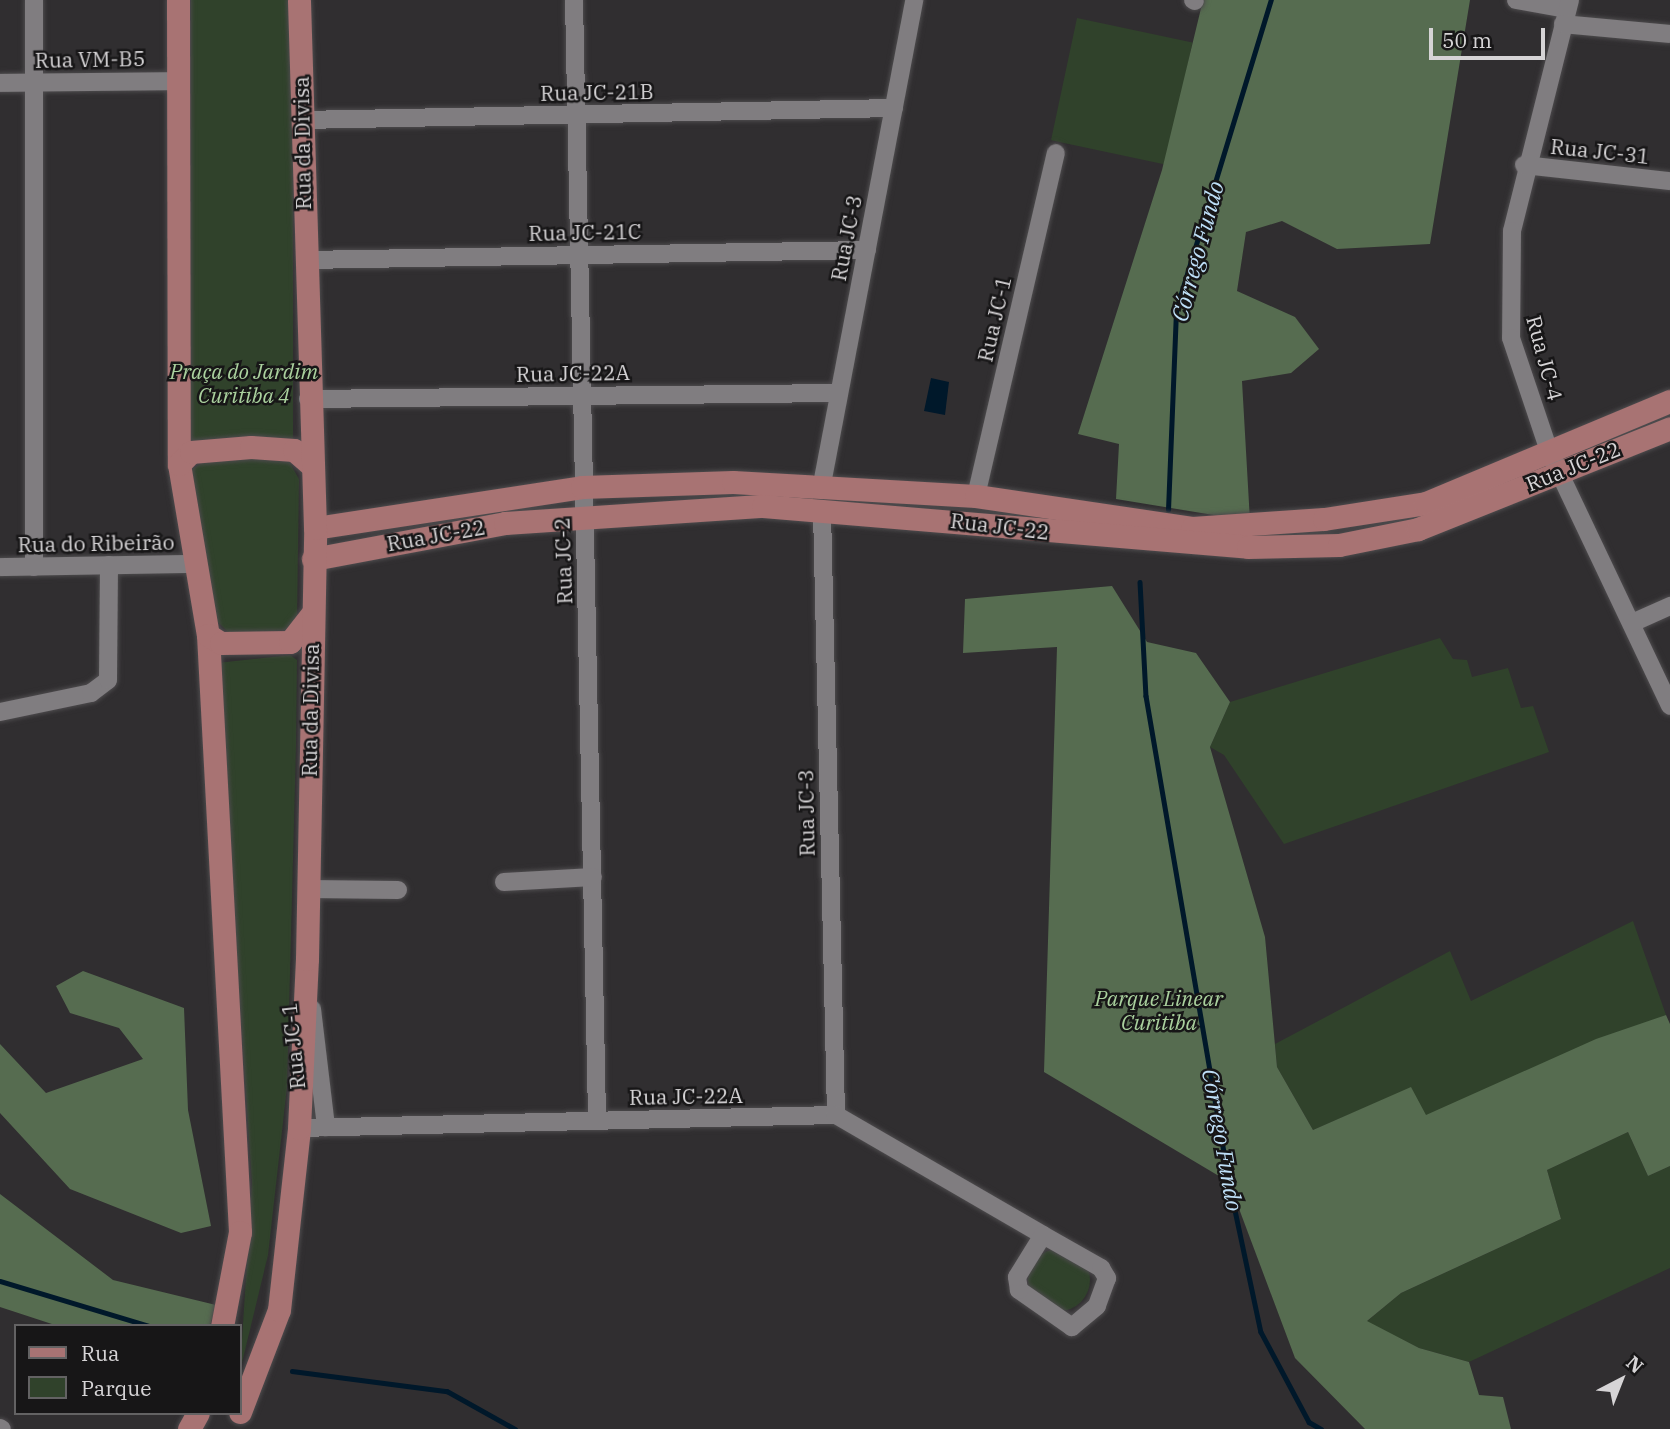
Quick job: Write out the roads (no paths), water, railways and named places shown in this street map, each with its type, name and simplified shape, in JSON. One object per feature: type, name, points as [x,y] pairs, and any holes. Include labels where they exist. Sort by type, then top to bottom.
[{"type":"main road","points":[[178,0],[181,81],[179,464],[192,564],[208,635],[240,1232],[222,1324]]},
{"type":"main road","name":"Rua da Divisa","points":[[242,1404],[279,1310],[299,1128],[307,959],[311,615],[315,528],[308,398],[299,0]]},
{"type":"main road","name":"Rua JC-22","points":[[313,559],[505,523],[762,506],[1074,524],[1248,547],[1339,545],[1418,529],[1670,401]]},
{"type":"main road","name":"Rua JC-22","points":[[1555,461],[1670,428]]},
{"type":"main road","points":[[179,464],[191,452],[251,447],[294,450],[310,464]]},
{"type":"main road","name":"Rua JC-22","points":[[315,528],[582,487],[822,484],[976,496],[1074,524]]},
{"type":"main road","points":[[208,635],[221,643],[290,642],[311,615]]},
{"type":"street","points":[[34,0],[34,567]]},
{"type":"street","name":"Rua JC-2","points":[[573,0],[597,1121]]},
{"type":"street","name":"Rua JC-3","points":[[822,484],[914,0]]},
{"type":"street","points":[[1516,0],[1670,34]]},
{"type":"street","name":"Rua JC-4","points":[[1564,10],[1524,165],[1507,295],[1511,338],[1555,461],[1670,706]]},
{"type":"street","name":"Rua VM-B5","points":[[0,83],[181,81]]},
{"type":"street","name":"Rua JC-21B","points":[[302,120],[894,108]]},
{"type":"street","name":"Rua JC-1","points":[[976,496],[1056,153]]},
{"type":"street","name":"Rua JC-31","points":[[1524,165],[1670,181]]},
{"type":"street","name":"Rua JC-21C","points":[[305,260],[867,250]]},
{"type":"street","name":"Rua JC-22A","points":[[308,398],[839,393]]},
{"type":"street","name":"Rua JC-3","points":[[822,511],[836,1115]]},
{"type":"street","name":"Rua do Ribeirão","points":[[0,567],[192,564]]},
{"type":"street","points":[[0,712],[91,693],[108,680],[109,565]]},
{"type":"street","points":[[1632,623],[1670,606]]},
{"type":"street","points":[[504,882],[593,877]]},
{"type":"street","points":[[308,889],[398,890]]},
{"type":"street","name":"Rua JC-1","points":[[307,959],[326,1127]]},
{"type":"street","points":[[836,1115],[1101,1268],[1107,1278],[1097,1306],[1072,1327],[1019,1290],[1017,1277],[1043,1235]]},
{"type":"street","name":"Rua JC-22A","points":[[299,1128],[836,1115]]},
{"type":"water","points":[[931,378],[949,382],[945,415],[924,411]]},
{"type":"waterway","name":"Córrego Fundo","points":[[1168,510],[1176,310],[1271,0]]},
{"type":"waterway","name":"Córrego Fundo","points":[[1140,582],[1146,696],[1229,1182],[1261,1332],[1309,1422],[1321,1429]]},
{"type":"waterway","points":[[0,1281],[142,1324]]},
{"type":"waterway","points":[[292,1371],[447,1391],[515,1429]]},
{"type":"park label","name":"Praça do Jardim Curitiba 4","points":[[244,383]]},
{"type":"park label","name":"Parque Linear Curitiba","points":[[1159,1010]]}]
